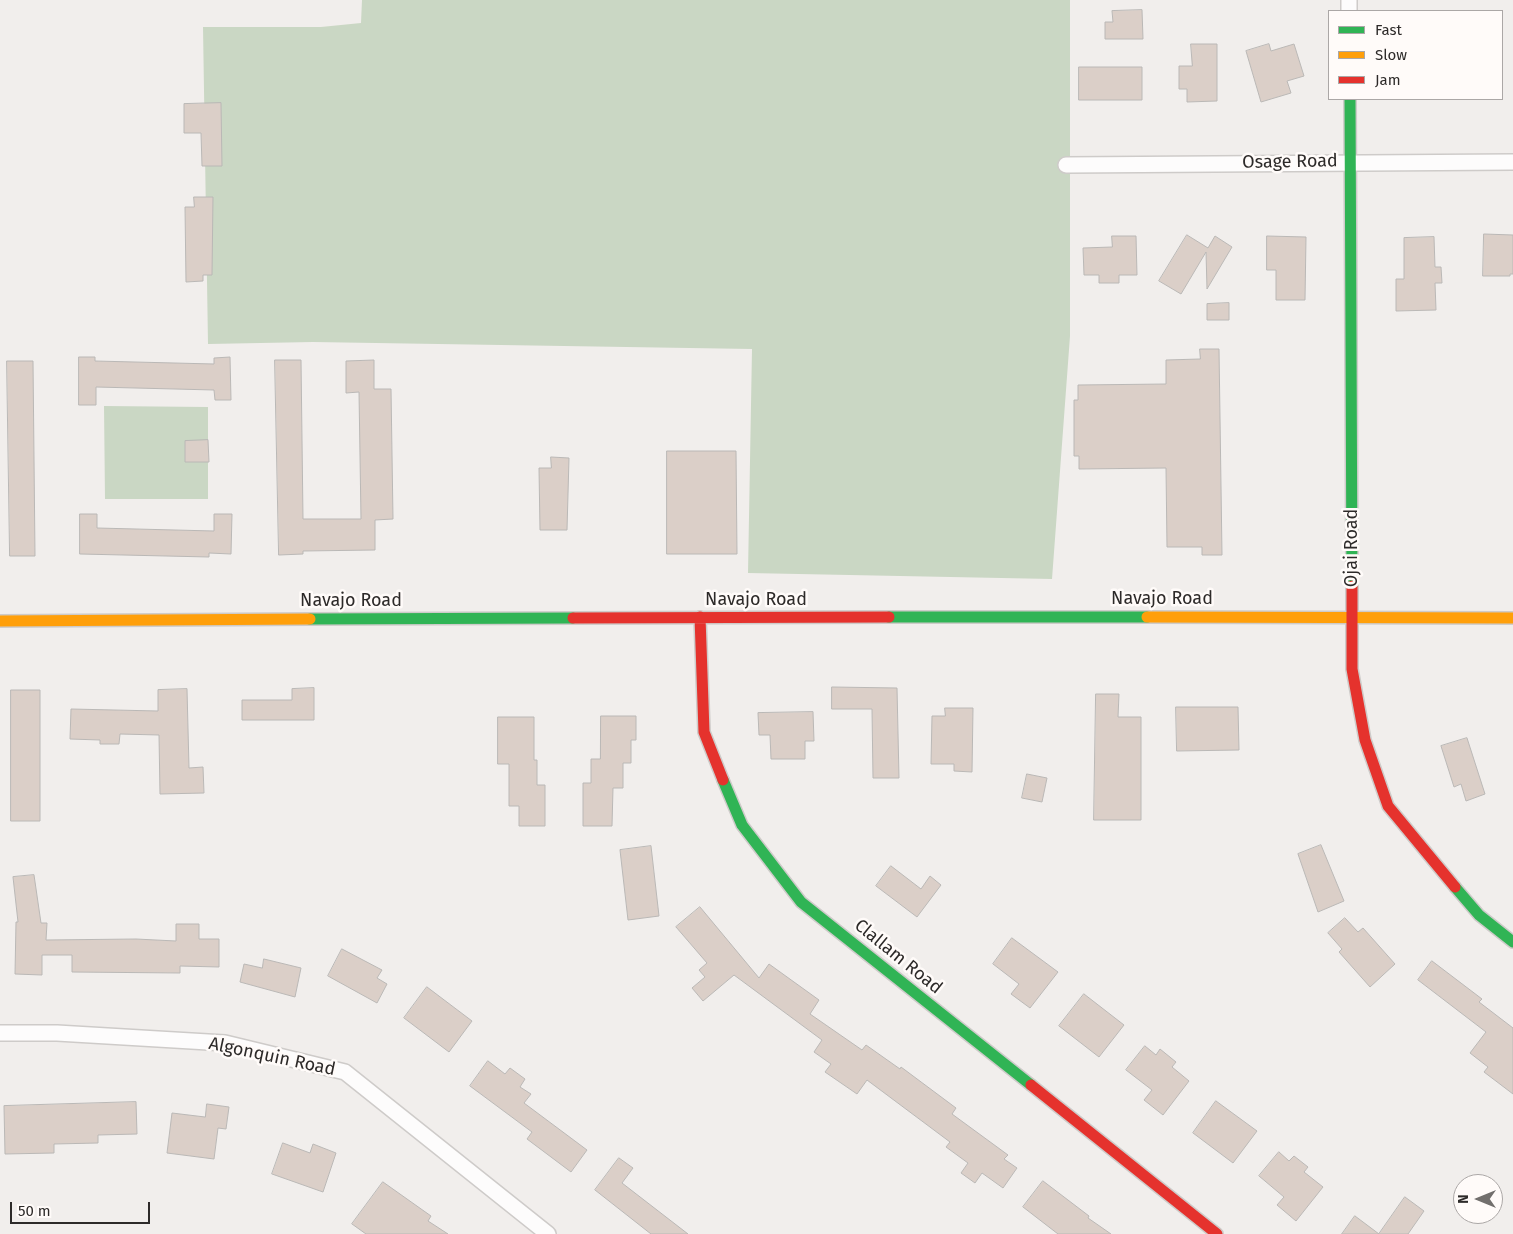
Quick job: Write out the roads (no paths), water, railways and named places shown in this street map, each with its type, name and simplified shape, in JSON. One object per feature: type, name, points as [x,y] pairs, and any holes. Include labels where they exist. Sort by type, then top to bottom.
[{"type":"street","name":"Ojai Road","points":[[1350,100],[1352,669],[1364,740],[1388,806],[1479,915],[1513,942]]},
{"type":"street","name":"Osage Road","points":[[1066,165],[1513,162]]},
{"type":"street","name":"Navajo Road","points":[[0,620],[1352,616],[1513,618]]},
{"type":"street","name":"Clallam Road","points":[[700,617],[704,732],[742,824],[801,902],[1216,1234]]},
{"type":"street","name":"Algonquin Road","points":[[0,1033],[57,1033],[226,1043],[345,1072],[548,1234]]}]
